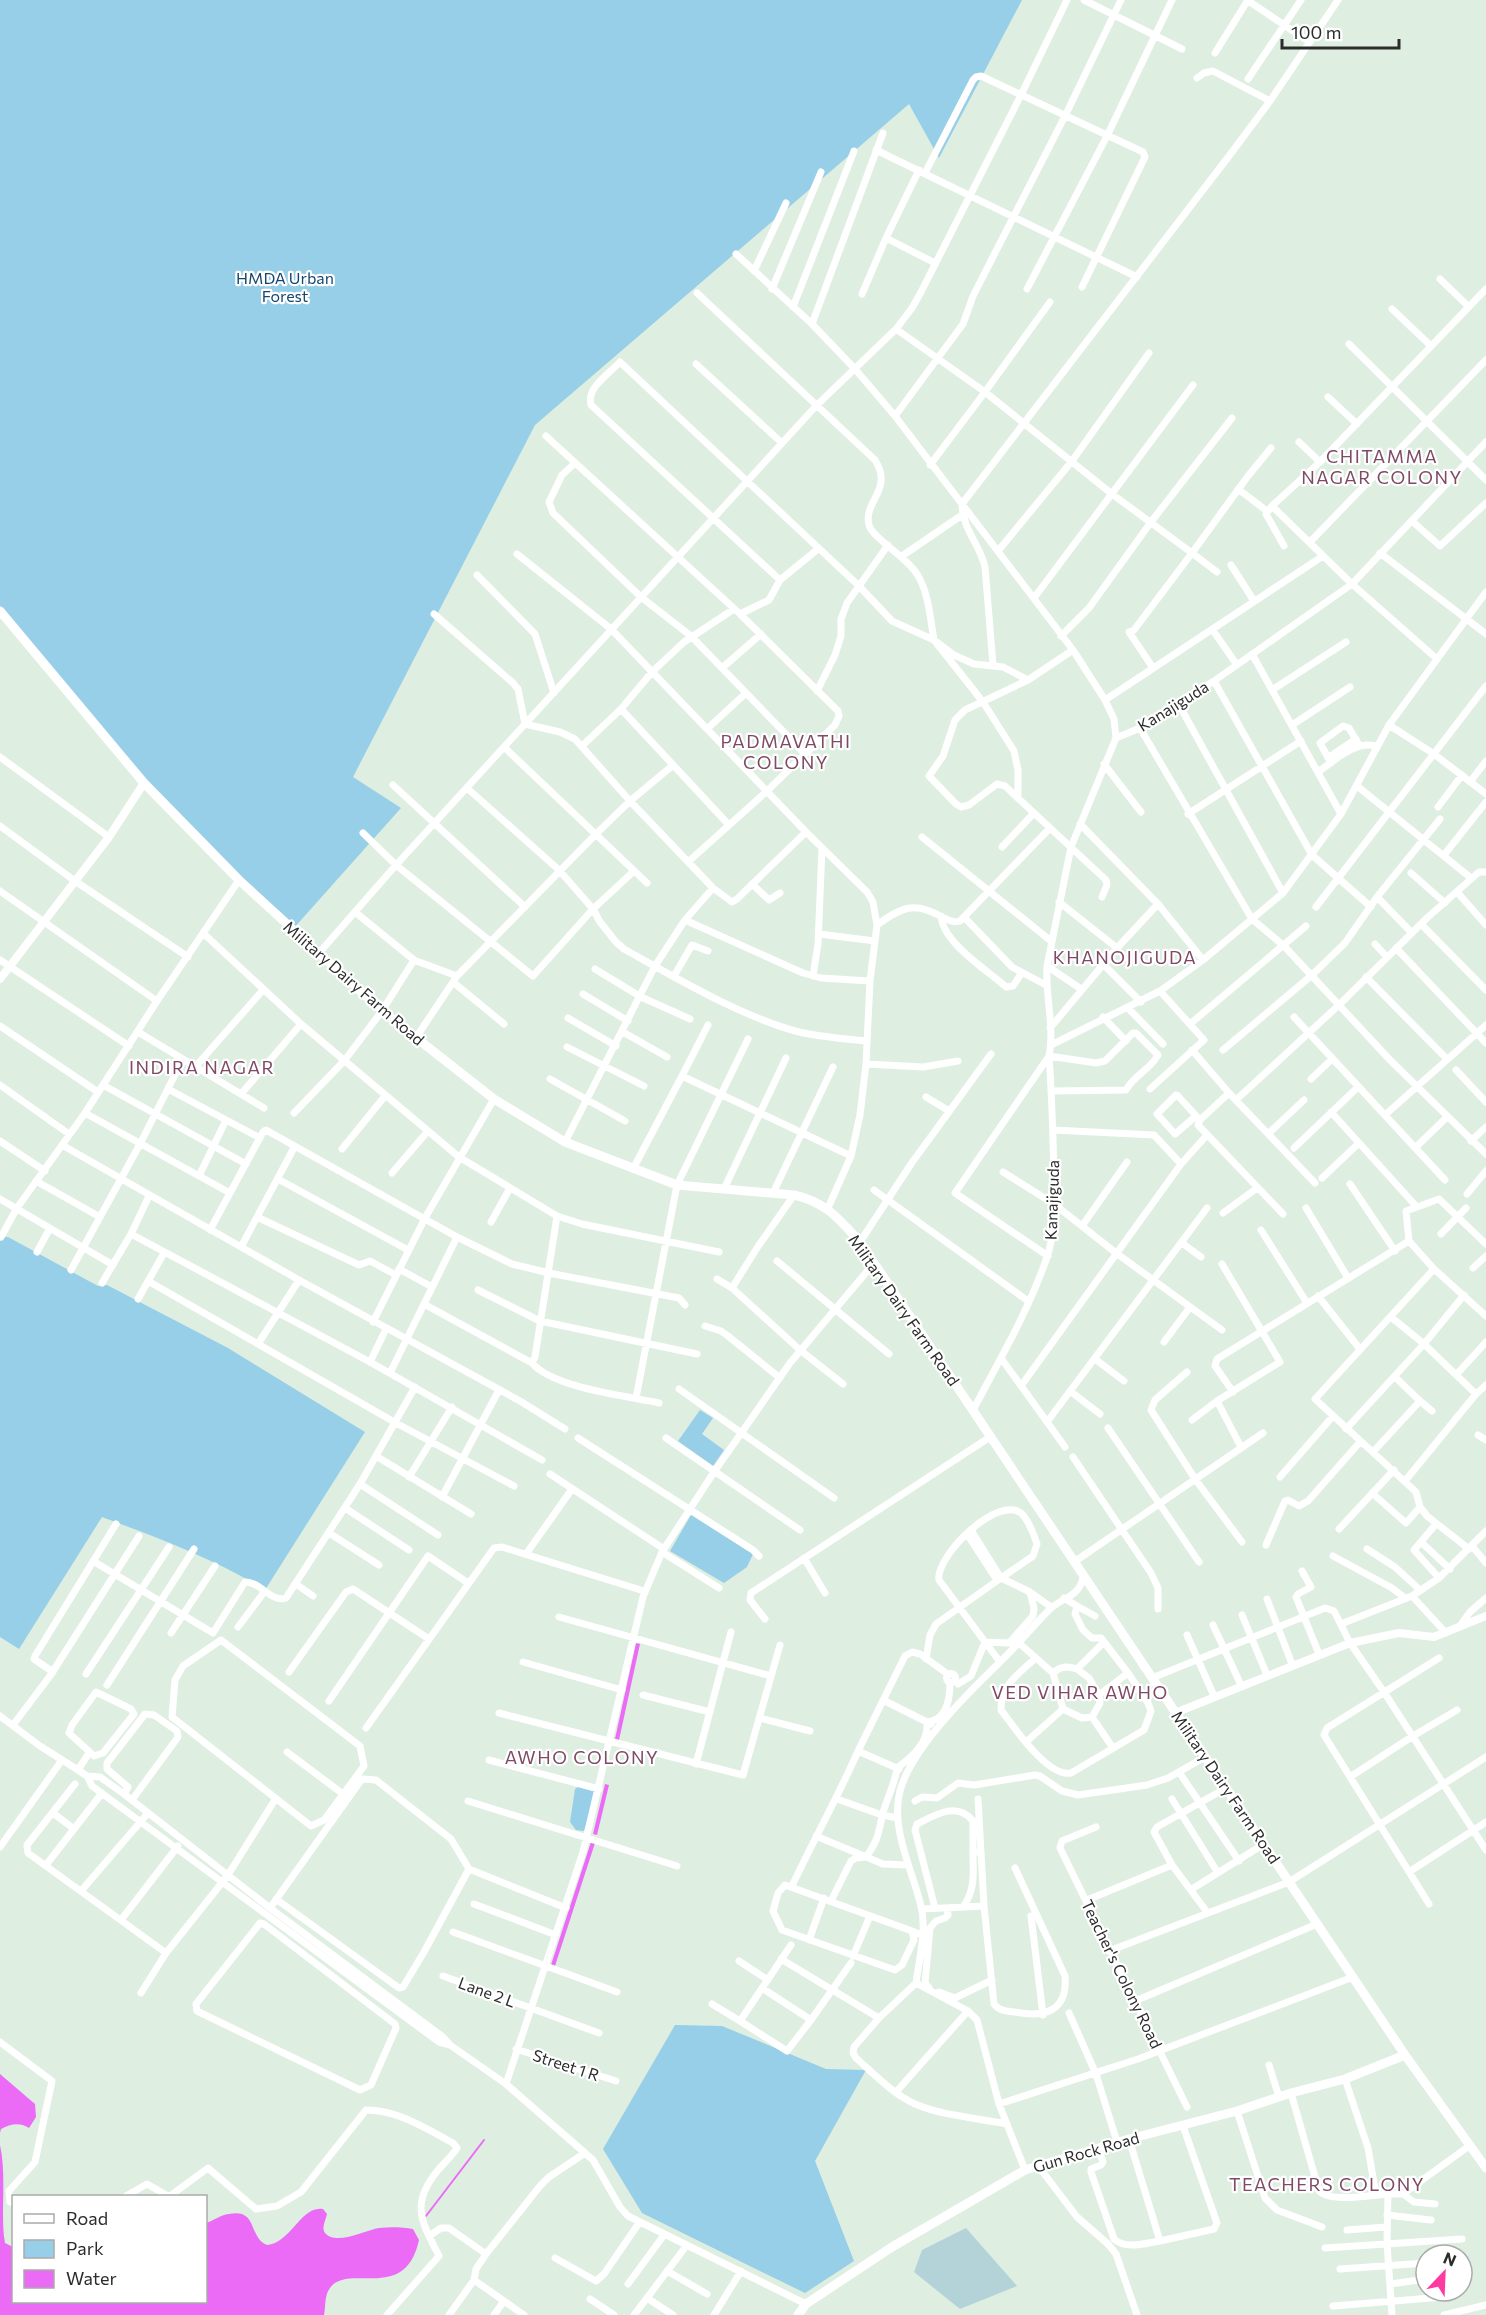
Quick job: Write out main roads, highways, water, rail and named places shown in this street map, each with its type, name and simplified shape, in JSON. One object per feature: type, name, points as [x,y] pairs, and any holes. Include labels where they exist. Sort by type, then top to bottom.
[{"type":"main road","name":"Military Dairy Farm Road","points":[[0,610],[144,783],[238,880],[382,1011],[494,1099],[566,1142],[677,1185],[794,1195],[809,1198],[828,1208],[860,1242],[1405,2055],[1486,2168]]},
{"type":"main road","name":"Gun Rock Road","points":[[798,2315],[806,2304],[892,2247],[1025,2170],[1345,2079],[1405,2055]]},
{"type":"water","points":[[636,1643],[640,1644],[619,1740],[615,1739]]},
{"type":"water","points":[[605,1784],[609,1785],[597,1835],[593,1834]]},
{"type":"water","points":[[591,1842],[595,1843],[555,1966],[551,1965]]},
{"type":"water","points":[[0,2074],[35,2104],[36,2117],[29,2128],[18,2124],[12,2125],[1,2129],[0,2133]]},
{"type":"water","points":[[0,2145],[5,2243],[12,2246],[12,2303],[207,2303],[207,2223],[229,2214],[238,2213],[249,2219],[257,2236],[267,2245],[283,2238],[302,2218],[315,2209],[323,2209],[327,2214],[324,2231],[330,2237],[343,2238],[379,2228],[396,2227],[413,2229],[419,2240],[412,2259],[402,2271],[389,2276],[338,2281],[328,2291],[324,2315],[0,2315]]},
{"type":"waterway","points":[[426,2216],[484,2140]]},
{"type":"district","name":"CHITAMMA NAGAR COLONY","points":[[1382,467]]},
{"type":"district","name":"PADMAVATHI COLONY","points":[[786,752]]},
{"type":"district","name":"KHANOJIGUDA","points":[[1125,958]]},
{"type":"district","name":"INDIRA NAGAR","points":[[202,1068]]},
{"type":"district","name":"VED VIHAR AWHO","points":[[1080,1693]]},
{"type":"district","name":"AWHO COLONY","points":[[582,1758]]},
{"type":"district","name":"TEACHERS COLONY","points":[[1327,2185]]},
{"type":"park label","name":"HMDA Urban Forest","points":[[285,287]]}]
